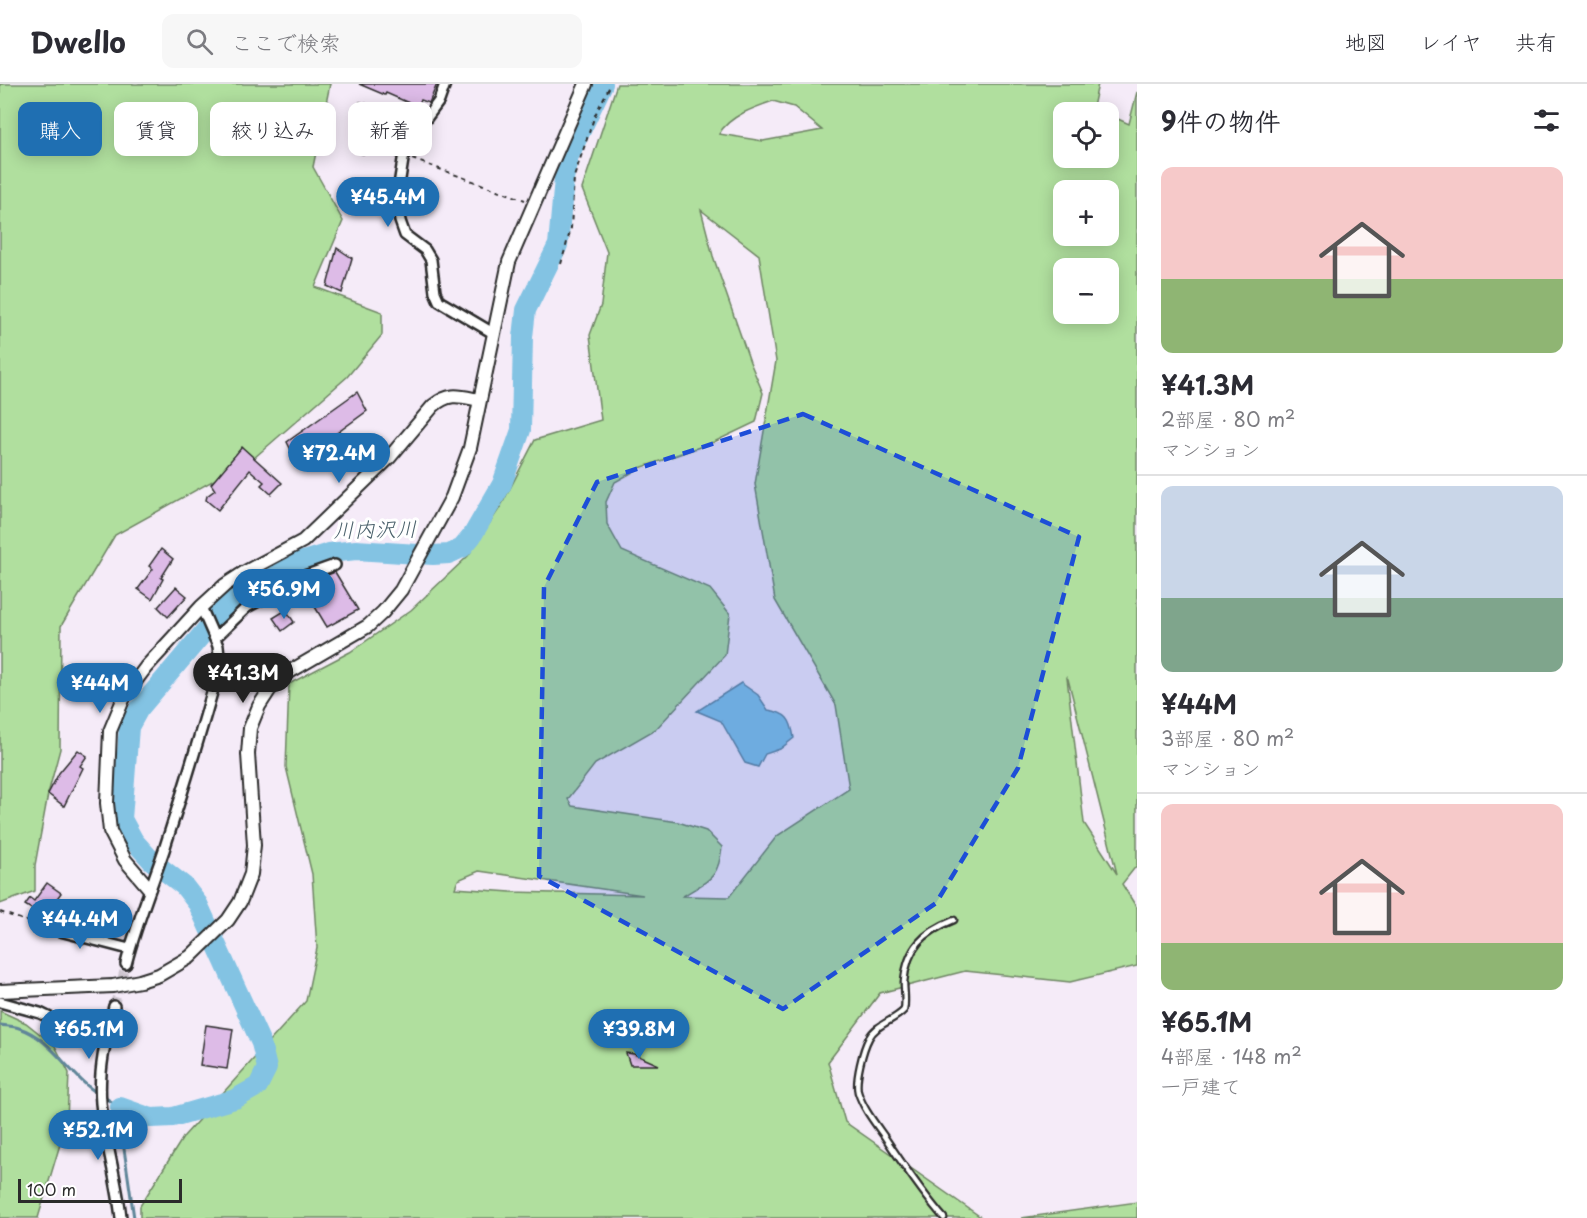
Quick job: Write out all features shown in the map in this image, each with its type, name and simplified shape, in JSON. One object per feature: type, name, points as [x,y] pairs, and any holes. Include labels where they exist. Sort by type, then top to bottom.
[{"type":"street","points":[[432,110],[439,101],[445,84]]},
{"type":"street","points":[[0,991],[113,986],[140,981],[178,965],[199,949],[240,902],[251,874],[254,845],[248,754],[250,728],[259,706],[270,689],[284,675],[368,626],[383,612],[401,590],[452,497],[470,448],[509,262],[586,84]]},
{"type":"street","points":[[404,156],[397,198],[400,222],[405,235],[425,250],[431,260],[435,292],[439,301],[493,333]]},
{"type":"street","points":[[149,888],[123,855],[110,831],[106,802],[110,739],[114,721],[125,694],[139,676],[203,611],[225,585],[303,541],[389,458],[441,399],[452,395],[479,400]]},
{"type":"street","points":[[215,637],[247,607],[307,575],[335,565]]},
{"type":"street","points":[[126,964],[129,948],[162,853],[220,663],[215,637],[203,611]]},
{"type":"street","points":[[37,925],[129,948]]},
{"type":"street","points":[[0,1002],[40,1013],[93,1039],[105,1042]]},
{"type":"street","points":[[114,1006],[105,1042],[100,1082],[105,1132],[118,1189],[121,1218]]},
{"type":"lane","points":[[944,1218],[929,1201],[881,1133],[862,1101],[858,1089],[858,1074],[868,1039],[874,1031],[898,1017],[904,1010],[904,982],[909,960],[916,944],[926,933],[954,920]]},
{"type":"path","points":[[561,264],[571,228],[574,177],[595,115],[611,84]]},
{"type":"path","points":[[404,156],[534,203]]},
{"type":"path","points":[[0,912],[37,925]]},
{"type":"highlighted area","points":[[803,414],[1079,537],[1018,768],[936,903],[783,1009],[539,876],[544,587],[597,482]]},
{"type":"green space","points":[[0,84],[330,84],[326,102],[210,102],[210,156],[315,156],[313,167],[343,221],[315,287],[382,312],[382,335],[347,377],[254,458],[115,535],[61,626],[60,749],[48,794],[35,865],[35,891],[0,904]]},
{"type":"green space","points":[[617,84],[1098,84],[1094,102],[1053,102],[1053,168],[1119,168],[1119,120],[1129,124],[1137,92],[1137,865],[1122,884],[1137,908],[1137,966],[1070,982],[965,971],[880,993],[828,1062],[845,1122],[982,1218],[140,1218],[140,1206],[184,1136],[306,1001],[317,948],[312,874],[286,767],[289,684],[350,652],[411,610],[468,556],[501,506],[535,440],[601,420],[590,335],[601,305],[607,252],[582,189]],"holes":[[[773,101],[794,107],[822,130],[763,141],[719,134],[736,117]],[[701,210],[759,255],[776,361],[755,484],[775,600],[836,705],[849,789],[777,836],[729,897],[683,896],[710,878],[718,867],[722,847],[706,831],[678,822],[572,806],[568,799],[595,764],[656,729],[725,655],[730,614],[710,589],[622,551],[607,524],[606,502],[615,482],[640,468],[714,442],[756,422],[763,393],[713,256]],[[1067,678],[1117,874],[1084,823]],[[479,871],[643,895],[511,892],[455,888],[458,880]]]},
{"type":"green space","points":[[0,1011],[26,1023],[55,1046],[69,1073],[67,1121],[38,1218],[0,1218]]},
{"type":"green space","points":[[1137,1202],[1137,1218],[1021,1218]]},
{"type":"water","points":[[741,683],[758,695],[768,710],[784,715],[793,731],[794,738],[780,749],[765,754],[758,767],[745,763],[721,721],[697,711]]},
{"type":"building","points":[[359,84],[437,84],[429,102],[421,100],[420,102],[407,102],[386,93],[385,95]]},
{"type":"building","points":[[337,248],[352,258],[342,293],[327,286]]},
{"type":"building","points":[[357,392],[367,411],[297,462],[287,442]]},
{"type":"building","points":[[242,447],[282,483],[271,494],[261,485],[264,482],[250,470],[218,510],[206,500],[207,496],[215,490],[211,484]]},
{"type":"building","points":[[161,549],[173,559],[152,599],[138,589],[153,569],[149,566]]},
{"type":"building","points":[[335,572],[358,610],[327,627],[302,585]]},
{"type":"building","points":[[176,587],[187,596],[168,617],[158,607]]},
{"type":"building","points":[[286,610],[294,622],[282,631],[273,618]]},
{"type":"building","points":[[78,750],[87,756],[80,766],[83,768],[64,806],[48,794],[59,773]]},
{"type":"building","points":[[47,883],[61,893],[47,912],[37,905],[33,910],[25,905],[30,898],[34,901]]},
{"type":"building","points":[[206,1025],[233,1029],[227,1069],[200,1065]]},
{"type":"building","points":[[626,1053],[634,1054],[659,1065],[630,1065]]},
{"type":"waterway","name":"川内沢川","points":[[120,1107],[151,1118],[173,1117],[235,1099],[258,1086],[267,1068],[261,1043],[198,904],[184,886],[152,861],[134,841],[122,819],[129,727],[139,709],[221,612],[248,588],[300,562],[329,553],[356,550],[449,554],[462,548],[472,536],[502,484],[521,430],[523,337],[526,310],[558,245],[568,158],[603,84]]},
{"type":"waterway","points":[[0,1025],[19,1028],[31,1033],[99,1094]]},
{"type":"waterway","points":[[104,1097],[120,1107],[134,1218]]},
{"type":"tunnel","points":[[114,1006],[126,964]]}]
